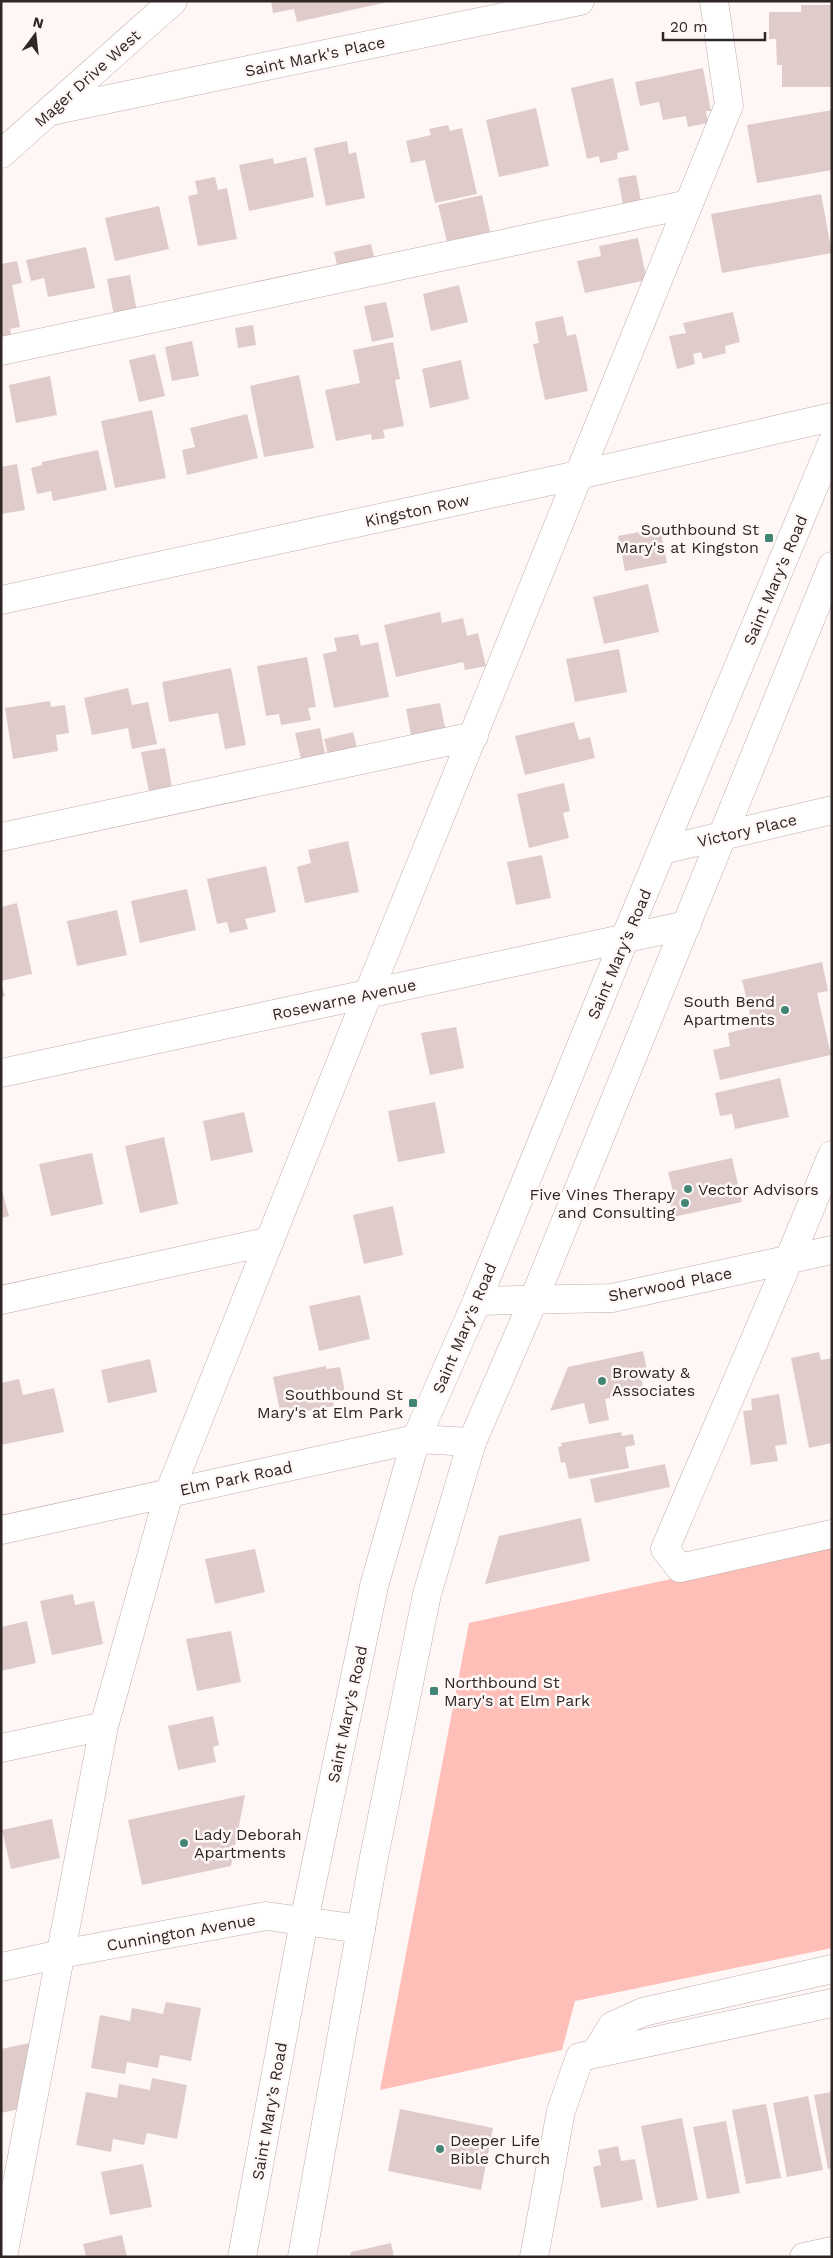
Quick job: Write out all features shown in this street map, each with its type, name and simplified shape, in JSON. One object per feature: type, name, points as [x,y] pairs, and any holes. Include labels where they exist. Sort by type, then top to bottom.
[{"type":"street","name":"Mager Drive West","points":[[1,154],[173,1]]},
{"type":"street","name":"Saint Mark's Place","points":[[51,111],[580,1]]},
{"type":"street","points":[[3,2257],[10,2183],[61,1954],[104,1726],[169,1493],[368,994],[729,106],[714,1]]},
{"type":"street","points":[[1,351],[689,204]]},
{"type":"street","name":"Kingston Row","points":[[1,600],[578,475],[832,417]]},
{"type":"street","name":"Saint Mary’s Road","points":[[242,2257],[304,1921],[374,1586],[416,1439],[477,1301],[625,938],[832,443]]},
{"type":"street","points":[[302,2257],[372,1867],[427,1594],[472,1442],[534,1300],[832,566]]},
{"type":"street","points":[[1,837],[474,736]]},
{"type":"street","name":"Victory Place","points":[[663,850],[832,810]]},
{"type":"street","name":"Rosewarne Avenue","points":[[1,1074],[687,924]]},
{"type":"street","points":[[832,1155],[790,1259],[762,1319],[665,1548],[680,1568],[832,1534]]},
{"type":"street","points":[[1,1300],[270,1241]]},
{"type":"street","name":"Sherwood Place","points":[[477,1301],[612,1298],[832,1250]]},
{"type":"street","name":"Elm Park Road","points":[[1,1530],[416,1439],[472,1442]]},
{"type":"street","points":[[1,1748],[104,1726]]},
{"type":"street","name":"Cunnington Avenue","points":[[1,1967],[266,1916],[361,1929]]},
{"type":"street","points":[[594,2054],[612,2026],[643,2012],[832,1970]]},
{"type":"street","points":[[534,2257],[561,2111],[580,2058],[832,2003]]},
{"type":"street","points":[[804,2257],[832,2251]]},
{"type":"shaded area","points":[[832,1544],[832,1948],[575,2001],[562,2050],[380,2090],[469,1623]]},
{"type":"building","points":[[271,1],[388,2],[297,22],[294,9],[273,13]]},
{"type":"building","points":[[801,5],[832,5],[832,87],[782,87],[782,65],[777,65],[776,39],[769,39],[769,12],[801,12]]},
{"type":"building","points":[[703,68],[711,111],[706,111],[708,123],[688,127],[686,116],[663,120],[659,102],[640,106],[635,82]]},
{"type":"building","points":[[613,78],[629,150],[617,153],[618,159],[600,163],[599,156],[587,159],[571,88]]},
{"type":"building","points":[[536,108],[549,166],[499,177],[486,120]]},
{"type":"building","points":[[832,110],[832,170],[757,183],[747,125]]},
{"type":"building","points":[[448,125],[450,131],[462,128],[477,194],[435,203],[425,160],[411,163],[406,141],[431,135],[429,129]]},
{"type":"building","points":[[347,141],[349,154],[356,152],[365,198],[326,206],[314,148]]},
{"type":"building","points":[[306,157],[314,197],[249,211],[239,165],[273,158],[274,164]]},
{"type":"building","points":[[636,175],[642,207],[624,210],[618,178]]},
{"type":"building","points":[[215,177],[218,190],[227,188],[237,239],[198,246],[188,196],[198,194],[195,181]]},
{"type":"building","points":[[821,194],[832,253],[722,273],[711,214]]},
{"type":"building","points":[[482,195],[491,236],[448,246],[438,205]]},
{"type":"building","points":[[159,206],[169,249],[115,261],[105,218]]},
{"type":"building","points":[[638,238],[647,280],[585,293],[577,261],[601,256],[599,246]]},
{"type":"building","points":[[371,244],[376,265],[339,273],[334,252]]},
{"type":"building","points":[[86,247],[95,288],[48,297],[44,278],[31,281],[26,260]]},
{"type":"building","points":[[17,261],[22,283],[12,285],[20,327],[10,329],[13,341],[1,343],[1,264]]},
{"type":"building","points":[[130,275],[137,312],[114,316],[107,279]]},
{"type":"building","points":[[459,285],[468,322],[431,331],[423,294]]},
{"type":"building","points":[[386,302],[394,337],[372,342],[364,306]]},
{"type":"building","points":[[733,312],[740,342],[725,346],[726,353],[703,359],[701,352],[693,354],[695,364],[677,369],[669,336],[686,333],[683,323]]},
{"type":"building","points":[[563,316],[567,336],[576,334],[588,391],[545,400],[533,344],[539,343],[535,322]]},
{"type":"building","points":[[253,325],[256,345],[238,348],[235,328]]},
{"type":"building","points":[[192,341],[199,376],[172,381],[165,347]]},
{"type":"building","points":[[393,342],[400,379],[395,380],[404,426],[383,430],[385,438],[372,440],[371,434],[336,441],[325,390],[360,383],[353,350]]},
{"type":"building","points":[[155,354],[165,396],[139,402],[129,360]]},
{"type":"building","points":[[461,360],[469,399],[430,408],[422,369]]},
{"type":"building","points":[[299,375],[314,448],[264,457],[250,386]]},
{"type":"building","points":[[50,376],[57,415],[16,423],[9,385]]},
{"type":"building","points":[[152,410],[166,478],[115,488],[101,421]]},
{"type":"building","points":[[247,414],[258,458],[187,475],[182,450],[195,447],[190,428]]},
{"type":"building","points":[[98,450],[107,490],[53,501],[51,491],[37,494],[31,468],[42,465],[42,462]]},
{"type":"building","points":[[17,464],[25,510],[1,514],[1,467]]},
{"type":"building","points":[[660,528],[667,563],[625,571],[618,536]]},
{"type":"building","points":[[648,584],[659,632],[604,644],[593,597]]},
{"type":"building","points":[[440,612],[442,623],[463,618],[467,636],[478,633],[486,666],[465,670],[463,662],[396,677],[384,625]]},
{"type":"building","points":[[358,634],[361,646],[378,642],[389,697],[334,708],[323,654],[337,651],[334,638]]},
{"type":"building","points":[[619,649],[627,692],[575,702],[566,659]]},
{"type":"building","points":[[307,657],[316,707],[308,708],[311,720],[281,725],[279,714],[266,716],[257,666]]},
{"type":"building","points":[[231,668],[246,745],[225,749],[218,713],[169,722],[162,682]]},
{"type":"building","points":[[128,688],[132,705],[148,702],[157,744],[132,749],[128,728],[92,735],[84,698]]},
{"type":"building","points":[[50,701],[51,707],[65,705],[69,733],[56,735],[58,751],[13,759],[5,708]]},
{"type":"building","points":[[440,703],[447,737],[413,745],[406,709]]},
{"type":"building","points":[[574,722],[579,740],[590,737],[595,758],[525,775],[515,736]]},
{"type":"building","points":[[320,728],[327,763],[303,768],[295,733]]},
{"type":"building","points":[[353,732],[359,756],[330,762],[324,739]]},
{"type":"building","points":[[165,748],[172,787],[149,792],[141,752]]},
{"type":"building","points":[[564,783],[570,811],[563,813],[569,838],[529,848],[517,794]]},
{"type":"building","points":[[348,841],[359,892],[305,903],[297,867],[311,863],[308,850]]},
{"type":"building","points":[[542,855],[551,898],[516,905],[507,862]]},
{"type":"building","points":[[266,866],[276,912],[245,919],[248,929],[230,933],[227,922],[217,924],[207,879]]},
{"type":"building","points":[[187,889],[196,930],[140,943],[131,901]]},
{"type":"building","points":[[17,903],[32,974],[1,981],[1,907]]},
{"type":"building","points":[[117,910],[127,955],[77,966],[67,921]]},
{"type":"building","name":"South Bend Apartments","points":[[822,962],[828,991],[817,993],[831,1055],[720,1080],[713,1050],[730,1046],[728,1033],[753,1027],[742,980]]},
{"type":"building","points":[[1,983],[5,996],[1,997]]},
{"type":"building","points":[[456,1027],[464,1068],[430,1075],[421,1033]]},
{"type":"building","points":[[780,1078],[789,1117],[735,1129],[732,1114],[720,1116],[715,1093]]},
{"type":"building","points":[[435,1102],[445,1153],[398,1162],[388,1111]]},
{"type":"building","points":[[244,1112],[253,1152],[211,1161],[203,1121]]},
{"type":"building","points":[[164,1137],[178,1204],[140,1213],[125,1146]]},
{"type":"building","points":[[92,1153],[103,1204],[51,1216],[39,1164]]},
{"type":"building","points":[[732,1158],[742,1202],[673,1217],[668,1193],[673,1192],[668,1172]]},
{"type":"building","points":[[1,1187],[9,1216],[1,1218]]},
{"type":"building","points":[[393,1206],[403,1255],[364,1264],[353,1215]]},
{"type":"building","points":[[360,1295],[370,1339],[319,1351],[309,1306]]},
{"type":"building","name":"Browaty & Associates","points":[[643,1351],[647,1370],[640,1371],[644,1391],[605,1399],[609,1420],[589,1424],[584,1403],[550,1411],[568,1367]]},
{"type":"building","points":[[819,1352],[821,1360],[832,1358],[832,1443],[809,1448],[791,1358]]},
{"type":"building","points":[[150,1359],[157,1392],[108,1403],[101,1370]]},
{"type":"building","points":[[326,1366],[327,1369],[340,1367],[346,1397],[333,1399],[334,1406],[281,1416],[273,1377]]},
{"type":"building","points":[[19,1379],[23,1395],[54,1388],[64,1432],[1,1445],[1,1383]]},
{"type":"building","points":[[779,1394],[787,1444],[775,1446],[778,1461],[751,1465],[743,1411],[752,1410],[751,1399]]},
{"type":"building","points":[[621,1432],[622,1436],[633,1434],[635,1445],[625,1447],[629,1468],[569,1479],[565,1462],[561,1463],[558,1447],[562,1446],[561,1443]]},
{"type":"building","points":[[665,1464],[670,1487],[595,1503],[590,1479]]},
{"type":"building","points":[[581,1518],[590,1561],[485,1584],[499,1536]]},
{"type":"building","points":[[255,1549],[265,1592],[215,1604],[205,1559]]},
{"type":"building","points":[[73,1594],[75,1605],[94,1601],[103,1644],[52,1655],[40,1601]]},
{"type":"building","points":[[27,1621],[36,1663],[1,1671],[1,1627]]},
{"type":"building","points":[[231,1631],[241,1682],[197,1691],[186,1639]]},
{"type":"building","points":[[213,1716],[219,1745],[213,1747],[216,1762],[178,1770],[168,1726]]},
{"type":"building","name":"Lady Deborah Apartments","points":[[245,1795],[231,1866],[142,1885],[128,1820]]},
{"type":"building","points":[[52,1819],[60,1858],[11,1869],[2,1830]]},
{"type":"building","points":[[166,2002],[201,2008],[191,2061],[160,2055],[158,2068],[127,2062],[125,2074],[91,2068],[100,2015],[130,2021],[132,2008],[163,2014]]},
{"type":"building","points":[[34,2042],[19,2109],[1,2113],[1,2049]]},
{"type":"building","points":[[152,2078],[187,2085],[177,2139],[147,2133],[144,2145],[113,2139],[111,2152],[76,2145],[86,2092],[117,2098],[119,2084],[150,2090]]},
{"type":"building","points":[[832,2092],[832,2168],[828,2169],[814,2095]]},
{"type":"building","points":[[808,2096],[823,2170],[787,2177],[773,2103]]},
{"type":"building","points":[[766,2104],[781,2178],[746,2184],[732,2110]]},
{"type":"building","name":"Deeper Life Bible Church","points":[[400,2109],[493,2128],[481,2190],[388,2171]]},
{"type":"building","points":[[682,2118],[698,2200],[657,2208],[641,2126]]},
{"type":"building","points":[[726,2121],[740,2193],[707,2199],[693,2127]]},
{"type":"building","points":[[618,2146],[621,2161],[635,2159],[643,2200],[601,2208],[593,2167],[601,2165],[598,2150]]},
{"type":"building","points":[[143,2164],[152,2207],[110,2215],[101,2172]]},
{"type":"building","points":[[122,2235],[127,2257],[86,2257],[83,2244]]},
{"type":"building","points":[[391,2243],[394,2257],[350,2257],[351,2252]]},
{"type":"place","name":"Southbound St Mary's at Kingston","points":[[769,538]]},
{"type":"place","name":"South Bend Apartments","points":[[785,1010]]},
{"type":"place","name":"Vector Advisors","points":[[688,1189]]},
{"type":"place","name":"Five Vines Therapy and Consulting","points":[[685,1203]]},
{"type":"place","name":"Browaty & Associates","points":[[602,1381]]},
{"type":"place","name":"Southbound St Mary's at Elm Park","points":[[413,1403]]},
{"type":"place","name":"Northbound St Mary's at Elm Park","points":[[434,1691]]},
{"type":"place","name":"Lady Deborah Apartments","points":[[184,1843]]},
{"type":"place","name":"Deeper Life Bible Church","points":[[440,2149]]}]
